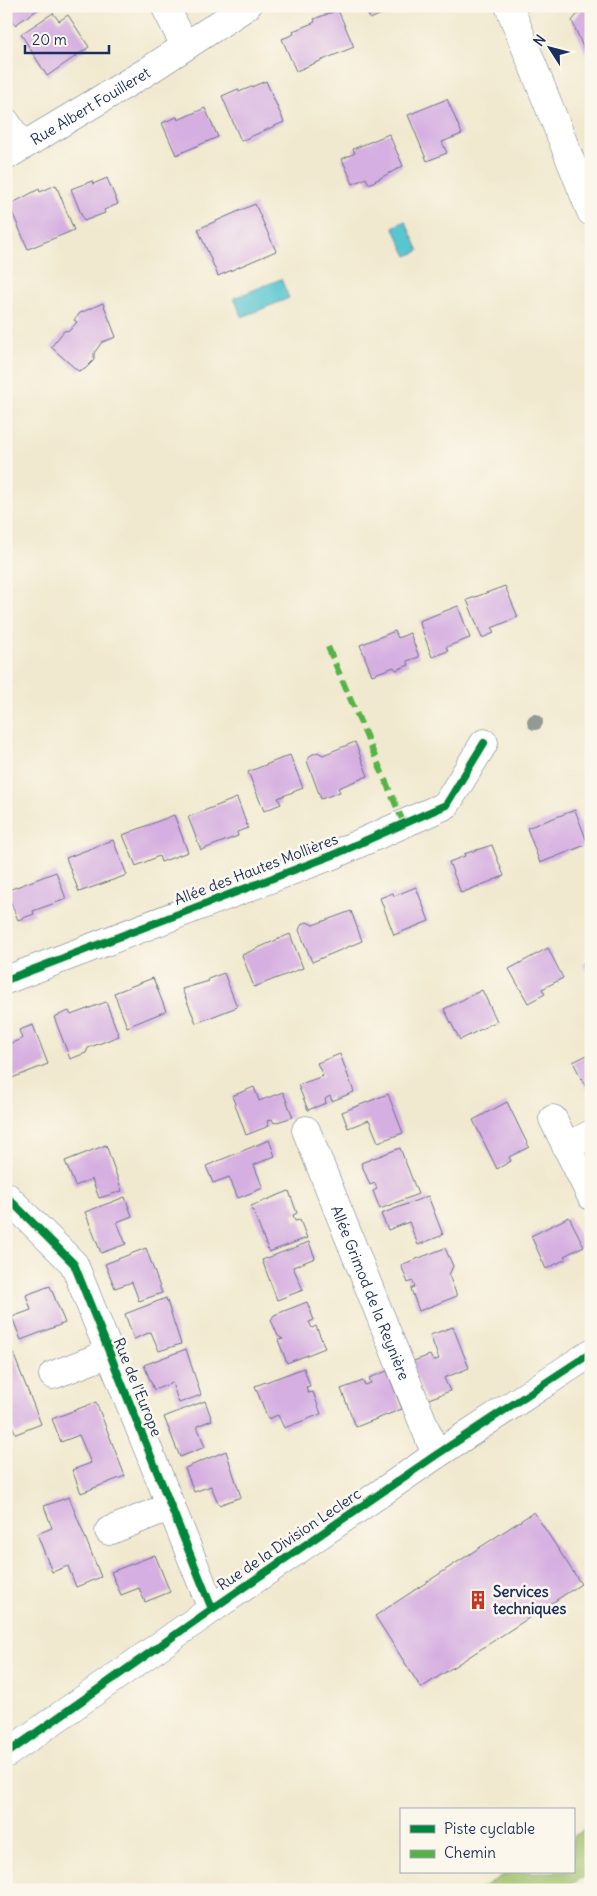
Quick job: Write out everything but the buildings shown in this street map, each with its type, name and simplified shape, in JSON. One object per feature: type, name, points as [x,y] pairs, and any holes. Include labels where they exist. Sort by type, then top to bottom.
[{"type":"street","points":[[164,6],[185,46]]},
{"type":"street","name":"Rue Albert Fouilleret","points":[[14,151],[247,6]]},
{"type":"street","points":[[508,6],[591,212]]},
{"type":"street","points":[[6,122],[14,151]]},
{"type":"street","name":"Allée des Hautes Mollières","points":[[6,980],[333,855],[446,805],[484,743]]},
{"type":"street","points":[[552,1119],[591,1196]]},
{"type":"street","name":"Allée Grimod de la Reynière","points":[[306,1130],[436,1455]]},
{"type":"street","points":[[566,1147],[591,1134]]},
{"type":"street","name":"Rue de l'Europe","points":[[6,1196],[74,1264],[212,1609]]},
{"type":"street","points":[[53,1375],[110,1352]]},
{"type":"street","name":"Rue de la Division Leclerc","points":[[6,1754],[436,1455],[591,1352]]},
{"type":"street","points":[[108,1531],[171,1506]]},
{"type":"green space","points":[[591,1826],[591,1873],[561,1890],[478,1890],[506,1874],[574,1874],[574,1835]]},
{"type":"water","points":[[405,221],[419,251],[407,256],[393,227]]},
{"type":"water","points":[[281,279],[289,298],[242,317],[234,298]]},
{"type":"marked path","points":[[328,647],[404,824]]},
{"type":"cycle path","points":[[6,980],[333,855],[446,805],[484,743]]},
{"type":"cycle path","points":[[6,1196],[74,1264],[212,1609]]},
{"type":"cycle path","points":[[6,1754],[436,1455],[591,1353]]},
{"type":"place","name":"Services techniques","points":[[478,1600]]}]
